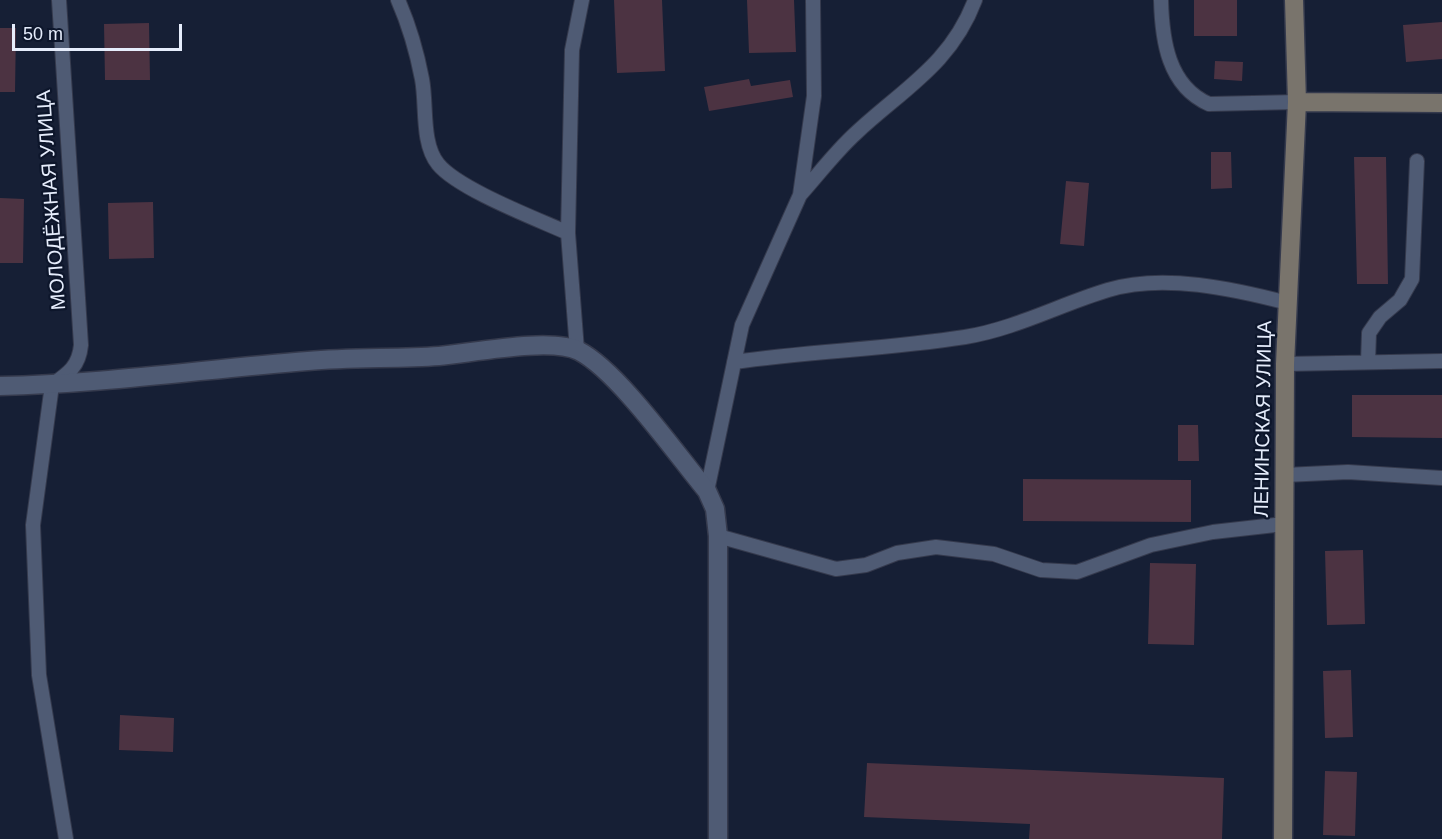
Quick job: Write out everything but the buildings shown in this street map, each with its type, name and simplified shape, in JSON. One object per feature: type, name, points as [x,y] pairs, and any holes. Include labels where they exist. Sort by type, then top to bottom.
[{"type":"main road","name":"ЛЕНИНСКАЯ УЛИЦА","points":[[1283,839],[1285,364],[1297,102],[1294,0]]},
{"type":"main road","points":[[1297,102],[1442,103]]},
{"type":"street","points":[[0,386],[52,385],[310,361],[437,356],[542,346],[578,350],[621,388],[707,491],[715,508],[718,536],[718,839]]},
{"type":"lane","name":"МОЛОДЁЖНАЯ УЛИЦА","points":[[52,385],[74,369],[80,359],[81,345],[59,0]]},
{"type":"lane","points":[[398,0],[417,61],[428,132],[437,163],[458,180],[515,210],[568,233]]},
{"type":"lane","points":[[578,350],[568,233],[573,50],[582,0]]},
{"type":"lane","points":[[707,491],[742,325],[800,195],[814,96],[813,0]]},
{"type":"lane","points":[[800,195],[854,134],[930,70],[964,29],[975,0]]},
{"type":"lane","points":[[1161,0],[1162,33],[1167,55],[1176,74],[1198,99],[1209,104],[1297,102]]},
{"type":"lane","points":[[1368,362],[1369,333],[1380,317],[1400,300],[1412,279],[1417,161]]},
{"type":"lane","points":[[734,362],[967,336],[1038,316],[1109,289],[1142,282],[1229,288],[1288,303]]},
{"type":"lane","points":[[1285,364],[1442,362]]},
{"type":"lane","points":[[52,385],[33,525],[39,675],[66,839]]},
{"type":"lane","points":[[1285,475],[1348,472],[1442,478]]},
{"type":"lane","points":[[718,536],[836,568],[866,565],[897,553],[936,547],[994,554],[1041,570],[1077,572],[1151,545],[1213,532],[1284,524]]}]
